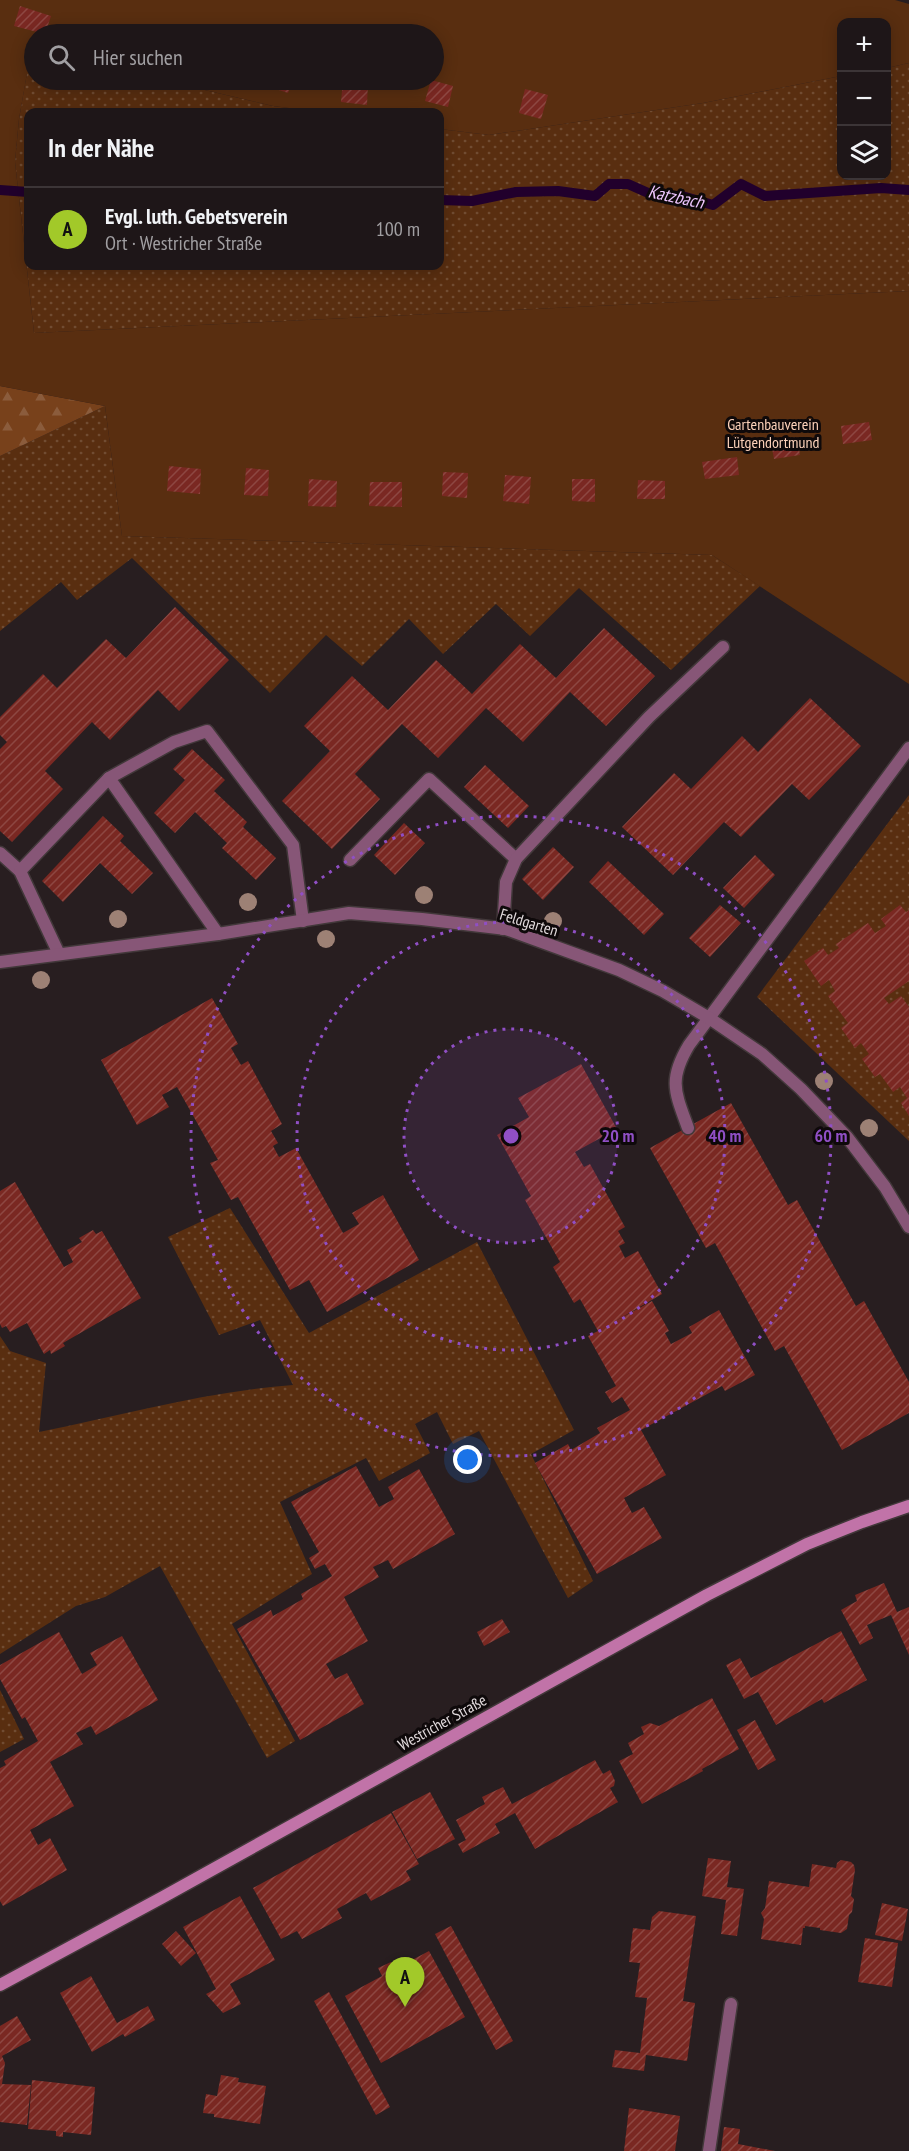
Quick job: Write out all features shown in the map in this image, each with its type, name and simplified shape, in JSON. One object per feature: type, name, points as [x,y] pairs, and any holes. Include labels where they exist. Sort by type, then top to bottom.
[{"type":"street","points":[[503,929],[507,882],[516,859],[649,717],[723,647]]},
{"type":"street","points":[[20,871],[109,778],[174,742],[207,731],[293,845],[303,921]]},
{"type":"street","points":[[688,1128],[675,1082],[678,1063],[909,748]]},
{"type":"street","points":[[109,778],[218,934]]},
{"type":"street","points":[[350,860],[429,778],[516,859]]},
{"type":"street","points":[[0,853],[20,871],[59,954]]},
{"type":"street","name":"Feldgarten","points":[[0,962],[218,934],[349,913],[503,929],[620,970],[663,991],[709,1018],[762,1054],[801,1089],[846,1137],[885,1187],[909,1227]]},
{"type":"street","name":"Westricher Straße","points":[[0,1984],[163,1897],[707,1594],[807,1544],[909,1506]]},
{"type":"street","points":[[709,2151],[731,2004]]},
{"type":"green space","name":"Gartenbauverein Lütgendortmund","points":[[0,0],[895,0],[909,4],[909,63],[891,67],[891,18],[837,18],[837,77],[703,103],[489,135],[444,129],[444,108],[289,108],[205,90],[444,90],[444,24],[24,24],[24,90],[15,162],[24,243],[24,270],[27,270],[34,333],[909,291],[909,684],[712,555],[122,536],[105,406],[0,386]]},
{"type":"green space","points":[[909,63],[909,291],[34,333],[27,270],[444,270],[444,129],[489,135],[703,103],[837,77],[837,180],[891,180],[891,67]]},
{"type":"green space","points":[[24,90],[205,90],[289,108],[24,108],[24,243],[15,162]]},
{"type":"green space","points":[[0,386],[105,406],[0,456]]},
{"type":"green space","points":[[105,406],[122,536],[712,555],[760,586],[671,670],[579,588],[530,636],[496,604],[443,654],[409,619],[362,666],[326,635],[270,693],[132,558],[77,600],[61,582],[0,631],[0,456]]},
{"type":"green space","points":[[909,795],[909,1141],[757,997]]},
{"type":"green space","points":[[230,1208],[309,1333],[477,1242],[574,1430],[531,1454],[593,1581],[568,1598],[479,1431],[453,1444],[437,1412],[415,1424],[430,1453],[379,1481],[366,1458],[280,1502],[312,1574],[232,1624],[295,1741],[267,1758],[160,1566],[105,1597],[76,1606],[0,1654],[0,1336],[10,1351],[46,1363],[39,1432],[229,1392],[293,1385],[260,1320],[219,1335],[168,1237]]},
{"type":"green space","points":[[0,1690],[24,1739],[0,1752]]},
{"type":"building","points":[[20,6],[51,16],[48,24],[24,24],[24,29],[14,26]]},
{"type":"building","points":[[444,84],[453,86],[448,107],[425,101],[428,90],[444,90]]},
{"type":"building","points":[[525,89],[548,95],[541,119],[519,113]]},
{"type":"building","points":[[342,90],[368,90],[367,105],[341,102]]},
{"type":"building","points":[[869,422],[872,440],[843,444],[841,426]]},
{"type":"building","points":[[797,437],[800,455],[774,459],[771,442]]},
{"type":"building","points":[[737,457],[739,475],[705,479],[702,462]]},
{"type":"building","points":[[169,466],[201,469],[200,494],[167,491]]},
{"type":"building","points":[[246,468],[269,470],[268,496],[244,495]]},
{"type":"building","points":[[443,472],[468,473],[467,498],[442,496]]},
{"type":"building","points":[[505,475],[531,477],[529,504],[503,501]]},
{"type":"building","points":[[309,479],[337,481],[336,507],[308,506]]},
{"type":"building","points":[[572,479],[595,479],[595,502],[572,501]]},
{"type":"building","points":[[638,480],[665,481],[665,499],[637,499]]},
{"type":"building","points":[[370,482],[402,482],[402,507],[369,506]]},
{"type":"building","points":[[175,607],[229,660],[179,711],[158,690],[110,740],[92,722],[45,771],[63,789],[12,842],[0,831],[0,749],[7,742],[0,735],[0,717],[43,674],[57,688],[106,639],[126,658]]},
{"type":"building","points":[[604,628],[655,676],[606,726],[570,692],[523,742],[486,708],[438,758],[402,724],[355,774],[380,799],[332,849],[282,801],[330,751],[304,726],[352,676],[388,710],[436,660],[472,694],[520,644],[556,678]]},
{"type":"building","points":[[810,698],[861,746],[809,800],[792,784],[741,837],[724,822],[673,875],[622,827],[674,773],[691,789],[742,736],[758,752]]},
{"type":"building","points":[[192,749],[225,780],[214,791],[247,822],[243,827],[276,858],[256,880],[222,848],[227,843],[195,812],[175,833],[154,813],[185,780],[173,769]]},
{"type":"building","points":[[485,765],[529,806],[508,828],[464,787]]},
{"type":"building","points":[[103,816],[124,836],[120,841],[153,873],[132,894],[100,863],[63,902],[42,881]]},
{"type":"building","points":[[404,823],[425,843],[395,875],[374,855]]},
{"type":"building","points":[[553,847],[574,867],[543,900],[522,879]]},
{"type":"building","points":[[755,855],[775,875],[744,908],[723,888]]},
{"type":"building","points":[[608,861],[664,914],[644,935],[589,882]]},
{"type":"building","points":[[720,905],[741,923],[710,957],[689,938]]},
{"type":"building","points":[[900,905],[906,912],[909,910],[909,981],[884,998],[889,1004],[901,996],[909,1007],[909,1116],[901,1103],[907,1098],[900,1087],[893,1092],[880,1074],[875,1077],[862,1059],[869,1054],[861,1043],[855,1048],[841,1028],[848,1023],[828,996],[835,991],[829,980],[821,986],[804,961],[823,948],[828,955],[839,948],[836,944],[868,923],[875,933],[886,926],[881,919]]},
{"type":"building","points":[[212,998],[238,1044],[231,1048],[241,1065],[248,1061],[282,1124],[271,1131],[278,1143],[273,1146],[279,1157],[296,1148],[343,1233],[359,1224],[352,1213],[383,1195],[419,1260],[327,1312],[309,1280],[290,1290],[238,1197],[231,1200],[210,1163],[218,1160],[177,1087],[162,1095],[169,1107],[137,1125],[101,1060]]},
{"type":"building","points":[[581,1064],[617,1129],[575,1152],[584,1167],[590,1164],[625,1227],[618,1231],[625,1243],[619,1246],[625,1258],[638,1251],[662,1294],[612,1323],[652,1301],[669,1331],[665,1333],[671,1344],[692,1333],[689,1327],[719,1310],[755,1375],[725,1391],[722,1386],[641,1430],[666,1475],[624,1498],[632,1513],[644,1507],[662,1538],[597,1574],[535,1463],[568,1444],[571,1450],[600,1433],[597,1428],[630,1410],[622,1397],[612,1403],[605,1392],[616,1386],[588,1336],[598,1331],[580,1299],[574,1303],[553,1267],[560,1262],[525,1200],[531,1196],[497,1135],[529,1117],[518,1098]]},
{"type":"building","points":[[731,1103],[788,1205],[797,1200],[856,1306],[864,1301],[909,1382],[909,1413],[842,1450],[784,1346],[775,1351],[715,1243],[706,1248],[650,1148]]},
{"type":"building","points":[[15,1182],[64,1267],[73,1262],[67,1250],[82,1242],[79,1238],[93,1230],[96,1234],[102,1231],[141,1298],[63,1343],[65,1346],[51,1354],[50,1350],[44,1354],[27,1323],[10,1332],[6,1326],[2,1328],[0,1324],[0,1191]]},
{"type":"building","points":[[356,1466],[379,1507],[394,1499],[388,1487],[419,1469],[455,1534],[393,1569],[388,1560],[373,1567],[379,1577],[344,1597],[368,1641],[326,1664],[335,1679],[347,1673],[364,1704],[300,1740],[237,1629],[271,1610],[273,1616],[303,1599],[301,1594],[332,1576],[325,1564],[315,1569],[309,1558],[319,1552],[291,1502]]},
{"type":"building","points":[[884,1583],[897,1612],[909,1607],[909,1655],[891,1615],[867,1625],[873,1638],[860,1645],[841,1610],[857,1601],[855,1595]]},
{"type":"building","points":[[502,1619],[510,1632],[484,1646],[477,1632]]},
{"type":"building","points":[[841,1631],[867,1680],[824,1703],[822,1699],[776,1725],[758,1692],[744,1699],[726,1665],[740,1658],[751,1678]]},
{"type":"building","points":[[59,1632],[82,1674],[97,1665],[90,1653],[122,1636],[158,1700],[96,1735],[91,1726],[76,1733],[83,1744],[50,1762],[74,1806],[30,1830],[38,1845],[50,1838],[67,1870],[3,1906],[0,1901],[0,1768],[6,1765],[4,1761],[38,1741],[25,1717],[22,1719],[0,1679],[0,1665]]},
{"type":"building","points":[[712,1698],[739,1749],[642,1804],[619,1761],[633,1754],[628,1743],[644,1734],[641,1727],[650,1723],[659,1726]]},
{"type":"building","points":[[755,1720],[776,1760],[758,1770],[737,1730]]},
{"type":"building","points":[[595,1760],[603,1774],[610,1770],[615,1781],[614,1786],[610,1788],[618,1802],[535,1849],[515,1813],[495,1824],[500,1833],[463,1853],[458,1844],[466,1840],[456,1820],[485,1804],[482,1797],[503,1787],[512,1804]]},
{"type":"building","points":[[430,1792],[455,1839],[417,1859],[392,1812]]},
{"type":"building","points":[[391,1813],[419,1864],[406,1871],[411,1880],[371,1901],[366,1893],[337,1909],[342,1918],[302,1939],[297,1931],[281,1939],[253,1888]]},
{"type":"building","points":[[708,1858],[731,1861],[727,1887],[744,1889],[737,1936],[721,1934],[726,1900],[702,1896]]},
{"type":"building","points":[[841,1860],[851,1862],[855,1870],[851,1896],[854,1899],[847,1929],[841,1933],[805,1926],[801,1945],[761,1939],[764,1919],[761,1913],[765,1908],[769,1881],[809,1887],[812,1864],[836,1868],[837,1863]]},
{"type":"building","points":[[240,1896],[275,1960],[230,1984],[241,2004],[223,2013],[206,1994],[216,1989],[183,1927]]},
{"type":"building","points":[[882,1903],[908,1909],[902,1941],[875,1935]]},
{"type":"building","points":[[659,1911],[696,1916],[683,2001],[695,2003],[687,2061],[646,2055],[644,2071],[612,2067],[615,2050],[640,2053],[647,1998],[635,1997],[640,1963],[629,1962],[633,1928],[650,1930],[652,1917]]},
{"type":"building","points":[[451,1926],[513,2041],[496,2050],[435,1934]]},
{"type":"building","points":[[176,1931],[196,1953],[181,1966],[162,1944]]},
{"type":"building","points":[[865,1938],[898,1943],[892,1987],[858,1982]]},
{"type":"building","points":[[429,1951],[465,2017],[381,2063],[345,1996],[382,1976],[378,1968],[391,1962],[395,1969]]},
{"type":"building","points":[[91,1976],[117,2023],[148,2006],[155,2020],[125,2037],[123,2034],[92,2052],[60,1993]]},
{"type":"building","points":[[329,1992],[390,2107],[376,2115],[314,2001]]},
{"type":"building","points":[[17,2016],[31,2040],[2,2056],[5,2063],[2,2084],[31,2085],[27,2125],[0,2122],[0,2026]]},
{"type":"building","points":[[221,2075],[239,2078],[238,2082],[266,2086],[260,2124],[214,2117],[214,2114],[203,2113],[206,2094],[217,2096]]},
{"type":"building","points":[[32,2080],[95,2087],[91,2135],[63,2132],[63,2137],[56,2136],[56,2131],[28,2129]]},
{"type":"building","points":[[629,2108],[680,2116],[675,2151],[624,2151]]},
{"type":"building","points":[[724,2127],[740,2129],[738,2144],[775,2151],[721,2151]]},
{"type":"waterway","name":"Katzbach","points":[[444,200],[472,201],[516,192],[558,191],[595,196],[609,184],[628,184],[655,196],[682,196],[713,205],[741,184],[765,196],[881,188],[909,190]]},
{"type":"waterway","name":"Katzbach","points":[[0,190],[24,192]]},
{"type":"place","name":"Evgl. luth. Gebetsverein","points":[[405,2007]]}]
